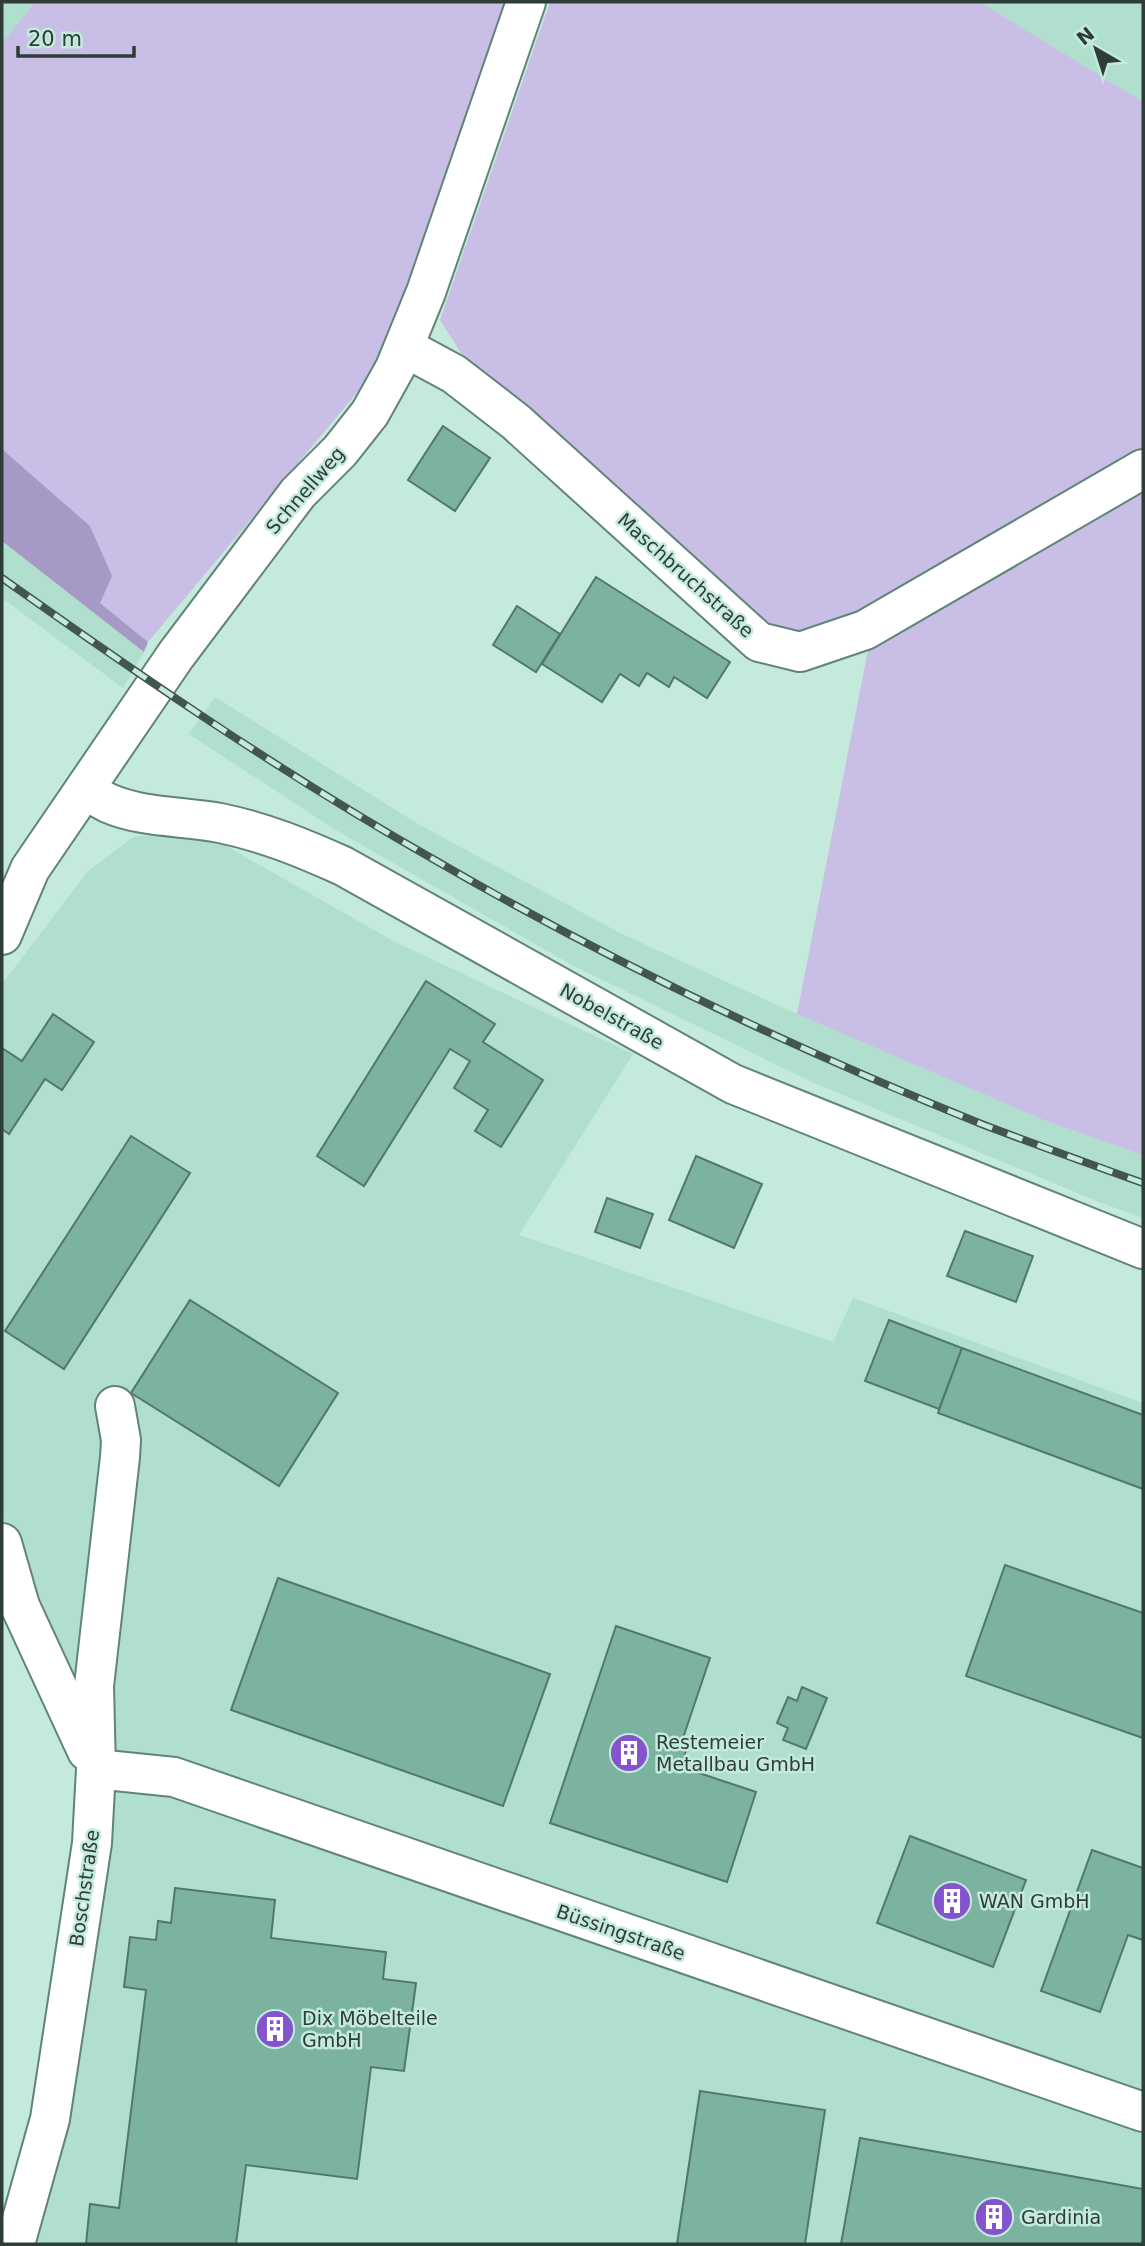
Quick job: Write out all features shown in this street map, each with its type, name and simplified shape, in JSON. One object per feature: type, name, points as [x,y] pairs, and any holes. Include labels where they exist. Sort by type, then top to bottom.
[{"type":"street","name":"Schnellweg","points":[[2,935],[30,869],[176,654],[298,493],[340,451],[370,413],[404,346],[426,292],[526,2]]},
{"type":"street","name":"Maschbruchstraße","points":[[404,346],[454,373],[516,422],[759,642],[800,652],[865,630],[1143,469]]},
{"type":"street","name":"Nobelstraße","points":[[85,790],[109,804],[135,811],[258,831],[297,845],[343,866],[733,1084],[1143,1249]]},
{"type":"street","points":[[96,1769],[94,1686],[121,1448],[115,1406]]},
{"type":"street","name":"Boschstraße","points":[[2,1543],[20,1606],[96,1769],[92,1843],[50,2119],[15,2244]]},
{"type":"street","name":"Büssingstraße","points":[[96,1769],[174,1777],[1143,2112]]},
{"type":"shaded area","points":[[2,2],[35,2],[2,43]]},
{"type":"shaded area","points":[[35,2],[507,2],[381,364],[148,642],[100,603],[90,526],[2,449],[2,43]]},
{"type":"shaded area","points":[[550,2],[980,2],[1143,102],[1143,454],[856,620],[794,634],[751,614],[461,353],[440,320]]},
{"type":"shaded area","points":[[980,2],[1143,2],[1143,102]]},
{"type":"shaded area","points":[[2,449],[90,526],[112,576],[100,603],[148,642],[144,652],[2,541]]},
{"type":"shaded area","points":[[1143,484],[1143,1155],[1046,1121],[797,1014],[868,650]]},
{"type":"shaded area","points":[[2,541],[144,652],[123,688],[2,598]]},
{"type":"shaded area","points":[[215,697],[418,824],[620,933],[797,1014],[1046,1121],[1143,1155],[1143,1218],[814,1083],[570,964],[334,829],[189,734]]},
{"type":"shaded area","points":[[207,835],[395,942],[633,1054],[519,1235],[833,1342],[853,1298],[1143,1403],[1143,2244],[17,2244],[97,1770],[31,1615],[2,1512],[2,984],[88,871],[135,836]]},
{"type":"building","points":[[443,426],[490,458],[455,511],[408,480]]},
{"type":"building","points":[[596,577],[730,662],[707,698],[674,677],[669,687],[647,673],[639,686],[620,674],[602,702],[542,664]]},
{"type":"building","points":[[517,606],[560,634],[536,672],[493,645]]},
{"type":"building","points":[[426,981],[495,1024],[483,1042],[543,1080],[501,1147],[475,1131],[488,1110],[454,1088],[470,1061],[450,1049],[364,1186],[317,1156]]},
{"type":"building","points":[[53,1014],[94,1042],[62,1090],[45,1079],[9,1134],[2,1129],[2,1048],[22,1061]]},
{"type":"building","points":[[131,1136],[190,1173],[64,1369],[5,1331]]},
{"type":"building","points":[[696,1156],[762,1184],[734,1248],[669,1220]]},
{"type":"building","points":[[607,1198],[653,1214],[640,1248],[595,1232]]},
{"type":"building","points":[[965,1231],[1033,1256],[1016,1302],[947,1276]]},
{"type":"building","points":[[190,1300],[338,1393],[279,1486],[131,1393]]},
{"type":"building","points":[[889,1320],[962,1348],[939,1409],[865,1381]]},
{"type":"building","points":[[962,1348],[1143,1415],[1143,1489],[938,1413]]},
{"type":"building","points":[[1005,1565],[1143,1613],[1143,1738],[966,1676]]},
{"type":"building","points":[[278,1578],[550,1674],[503,1806],[231,1710]]},
{"type":"building","name":"Restemeier Metallbau GmbH","points":[[616,1626],[710,1658],[683,1738],[689,1740],[681,1767],[756,1792],[727,1882],[550,1823]]},
{"type":"building","points":[[802,1687],[827,1698],[806,1749],[783,1740],[788,1728],[777,1723],[788,1697],[797,1701]]},
{"type":"building","name":"WAN GmbH","points":[[910,1836],[1026,1880],[993,1967],[877,1923]]},
{"type":"building","points":[[1092,1850],[1143,1868],[1143,1940],[1128,1935],[1100,2012],[1041,1991]]},
{"type":"building","name":"Dix Möbelteile GmbH","points":[[175,1888],[275,1900],[271,1938],[386,1952],[383,1979],[416,1983],[404,2071],[371,2067],[357,2179],[246,2165],[236,2244],[86,2244],[90,2204],[119,2208],[146,1990],[124,1987],[130,1937],[156,1940],[158,1921],[171,1923]]},
{"type":"building","points":[[700,2091],[825,2110],[805,2244],[677,2244]]},
{"type":"building","name":"Gardinia","points":[[860,2138],[1143,2189],[1143,2244],[841,2244]]},
{"type":"railway","points":[[2,578],[160,688],[322,793],[377,827],[566,933],[704,1002],[843,1066],[984,1125],[1143,1183]]},
{"type":"place","name":"Restemeier Metallbau GmbH","points":[[629,1753]]},
{"type":"place","name":"WAN GmbH","points":[[952,1901]]},
{"type":"place","name":"Dix Möbelteile GmbH","points":[[275,2029]]},
{"type":"place","name":"Gardinia","points":[[994,2217]]}]
